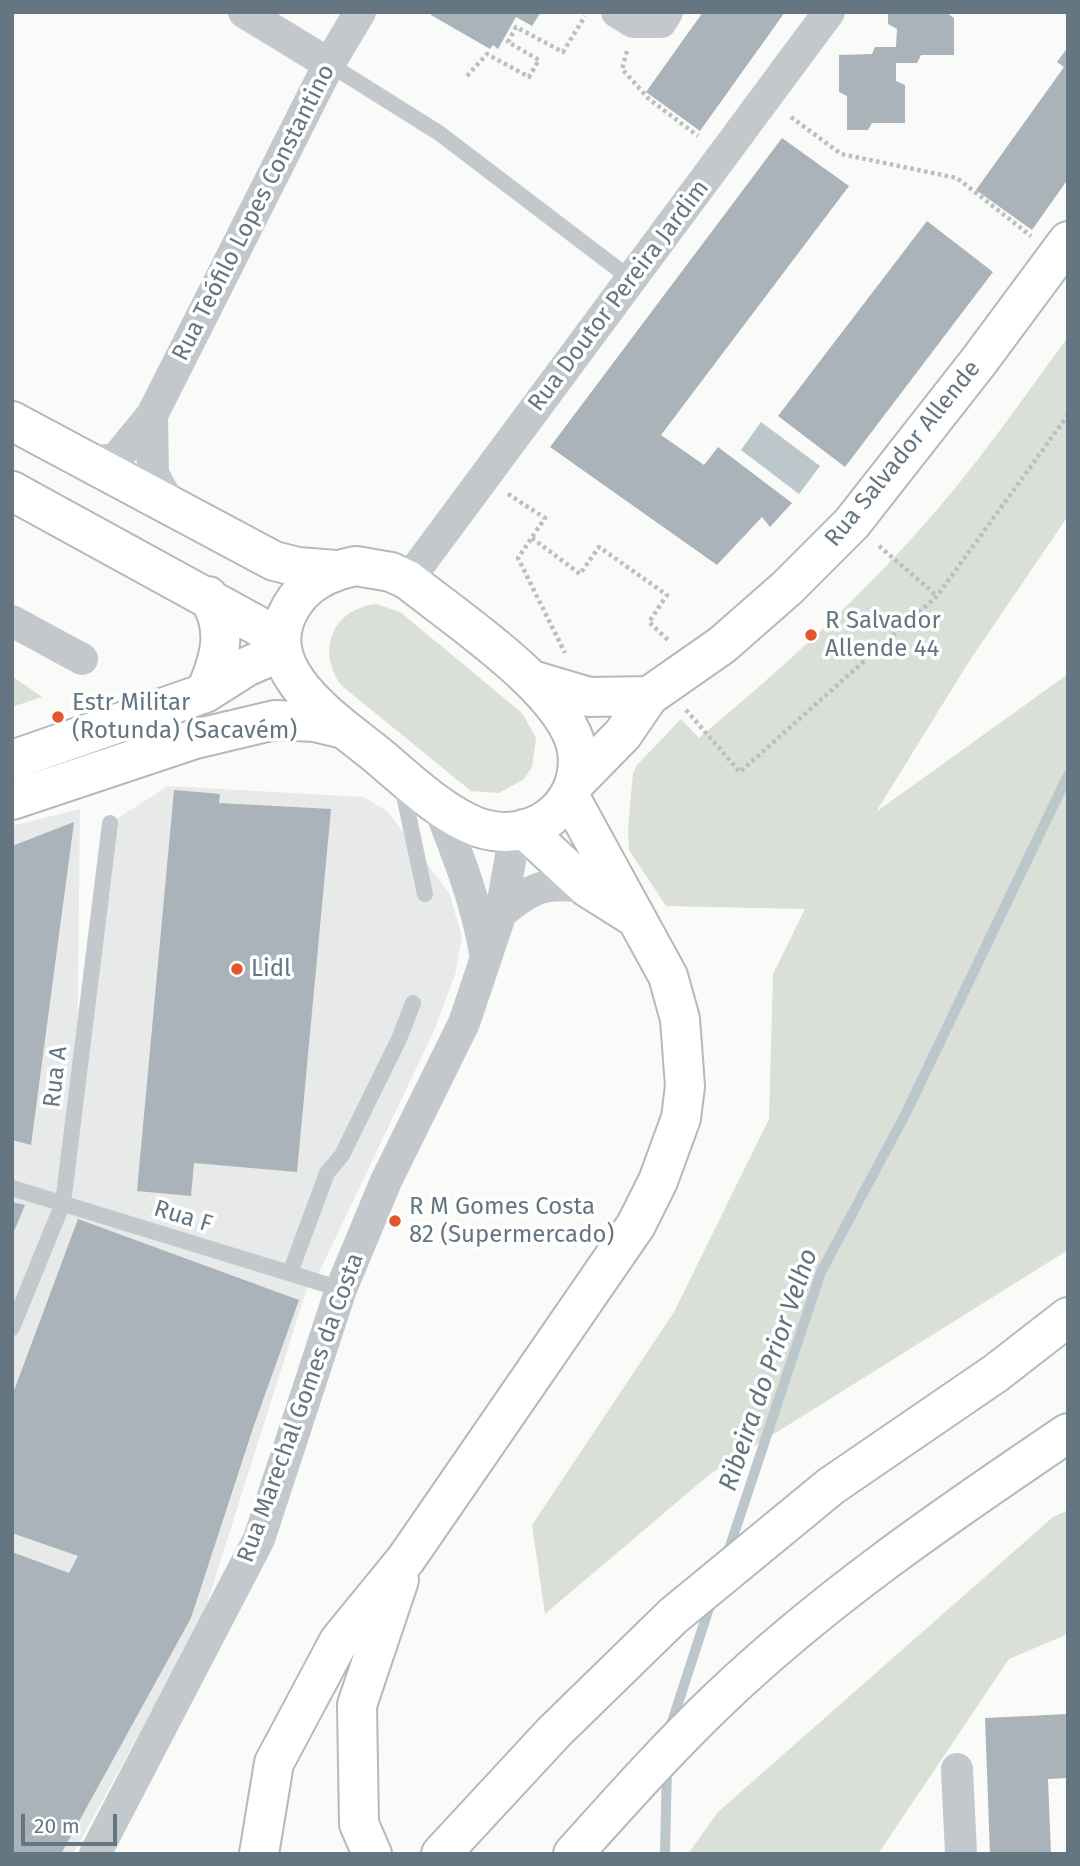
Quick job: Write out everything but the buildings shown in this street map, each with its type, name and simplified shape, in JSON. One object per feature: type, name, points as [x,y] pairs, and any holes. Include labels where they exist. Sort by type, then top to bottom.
[{"type":"main road","name":"Rua Salvador Allende","points":[[649,696],[722,645],[787,588],[852,523],[979,361],[1062,248]]},
{"type":"main road","points":[[12,421],[274,561],[298,567],[336,570]]},
{"type":"main road","points":[[12,491],[208,597],[281,644]]},
{"type":"main road","points":[[258,1854],[274,1763],[339,1641],[406,1559],[636,1225],[673,1145],[681,1118],[685,1086],[680,1018],[668,976],[633,917],[573,790],[578,761],[568,722],[545,685],[408,580],[374,568],[356,566],[336,570],[315,580],[289,608],[281,644],[291,673],[308,698],[399,774],[477,827],[519,830],[554,815],[573,790],[623,734],[649,696]]},
{"type":"main road","points":[[205,694],[222,649],[217,611],[208,597]]},
{"type":"main road","points":[[12,760],[205,694],[281,644]]},
{"type":"main road","points":[[545,685],[589,697],[649,696]]},
{"type":"main road","points":[[12,800],[195,738],[275,720],[315,722],[346,729]]},
{"type":"main road","points":[[519,830],[588,888],[633,917]]},
{"type":"main road","points":[[441,1854],[554,1732],[673,1616],[831,1486],[996,1373],[1068,1317]]},
{"type":"main road","points":[[996,1373],[1068,1335]]},
{"type":"main road","points":[[573,1854],[714,1703],[803,1625],[926,1530],[1068,1433]]},
{"type":"main road","points":[[372,1854],[359,1824],[357,1705],[406,1559]]},
{"type":"street","points":[[244,12],[329,64]]},
{"type":"street","name":"Rua Teófilo Lopes Constantino","points":[[90,462],[116,459],[152,415],[329,64],[360,12]]},
{"type":"street","points":[[625,17],[661,22],[667,12]]},
{"type":"street","name":"Rua Doutor Pereira Jardim","points":[[408,580],[830,12]]},
{"type":"street","name":"Rua Teófilo Lopes Constantino","points":[[152,415],[153,474],[170,505]]},
{"type":"street","points":[[12,621],[82,659]]},
{"type":"street","name":"Rua Marechal Gomes da Costa","points":[[437,802],[470,886],[485,953]]},
{"type":"street","name":"Rua Marechal Gomes da Costa","points":[[95,1854],[259,1539],[341,1289],[386,1181],[464,1023],[485,953],[501,914],[519,830]]},
{"type":"street","points":[[501,914],[522,896],[542,886],[565,884],[588,888]]},
{"type":"street","points":[[957,1769],[961,1854]]},
{"type":"lane","points":[[329,64],[439,133],[631,279]]},
{"type":"lane","points":[[399,774],[425,894]]},
{"type":"lane","name":"Rua A","points":[[12,1328],[63,1203],[110,823]]},
{"type":"lane","points":[[290,1273],[327,1173],[342,1156],[399,1039],[413,1003]]},
{"type":"lane","name":"Rua F","points":[[12,1188],[341,1289]]},
{"type":"path","points":[[467,76],[487,54],[530,77],[539,60],[508,41],[516,27],[563,52],[587,12]]},
{"type":"path","points":[[625,17],[622,69],[649,99],[700,138],[719,160]]},
{"type":"path","points":[[766,98],[841,154],[957,178],[1062,248]]},
{"type":"path","points":[[649,696],[668,723],[685,709],[740,772],[937,596],[1068,415]]},
{"type":"path","points":[[483,479],[545,518],[519,558],[568,659],[545,685]]},
{"type":"path","points":[[852,523],[937,596]]},
{"type":"path","points":[[532,538],[580,574],[599,547],[667,595],[649,622],[694,665]]},
{"type":"shaded area","points":[[1068,337],[1068,516],[970,660],[876,812],[1068,674],[1068,1250],[710,1474],[545,1614],[532,1525],[674,1312],[769,1119],[773,974],[805,909],[666,906],[629,850],[633,773],[637,765],[681,719],[699,738],[768,679],[868,585],[960,482]]},
{"type":"shaded area","points":[[761,422],[820,466],[799,494],[741,450]]},
{"type":"shaded area","points":[[376,604],[400,612],[522,713],[536,738],[532,767],[524,779],[499,793],[471,791],[342,686],[330,659],[333,634],[348,614]]},
{"type":"shaded area","points":[[12,676],[42,697],[12,707]]},
{"type":"shaded area","points":[[168,786],[364,797],[388,812],[449,893],[462,936],[455,975],[433,1033],[315,1281],[308,1285],[202,1619],[73,1854],[12,1854],[12,826],[80,809],[77,1082],[110,823]]},
{"type":"shaded area","points":[[1068,1510],[1068,1634],[1009,1659],[878,1854],[688,1854],[718,1812],[1053,1517]]},
{"type":"waterway","name":"Ribeira do Prior Velho","points":[[727,1555],[821,1272],[905,1115],[1068,775]]},
{"type":"waterway","name":"Ribeira do Prior Velho","points":[[670,1728],[711,1602]]},
{"type":"waterway","name":"Ribeira do Prior Velho","points":[[665,1854],[667,1767]]},
{"type":"place","name":"R Salvador Allende 44","points":[[811,635]]},
{"type":"place","name":"Estr Militar (Rotunda) (Sacavém)","points":[[58,717]]},
{"type":"place","name":"Lidl","points":[[237,969]]},
{"type":"place","name":"R M Gomes Costa 82 (Supermercado)","points":[[395,1221]]}]
